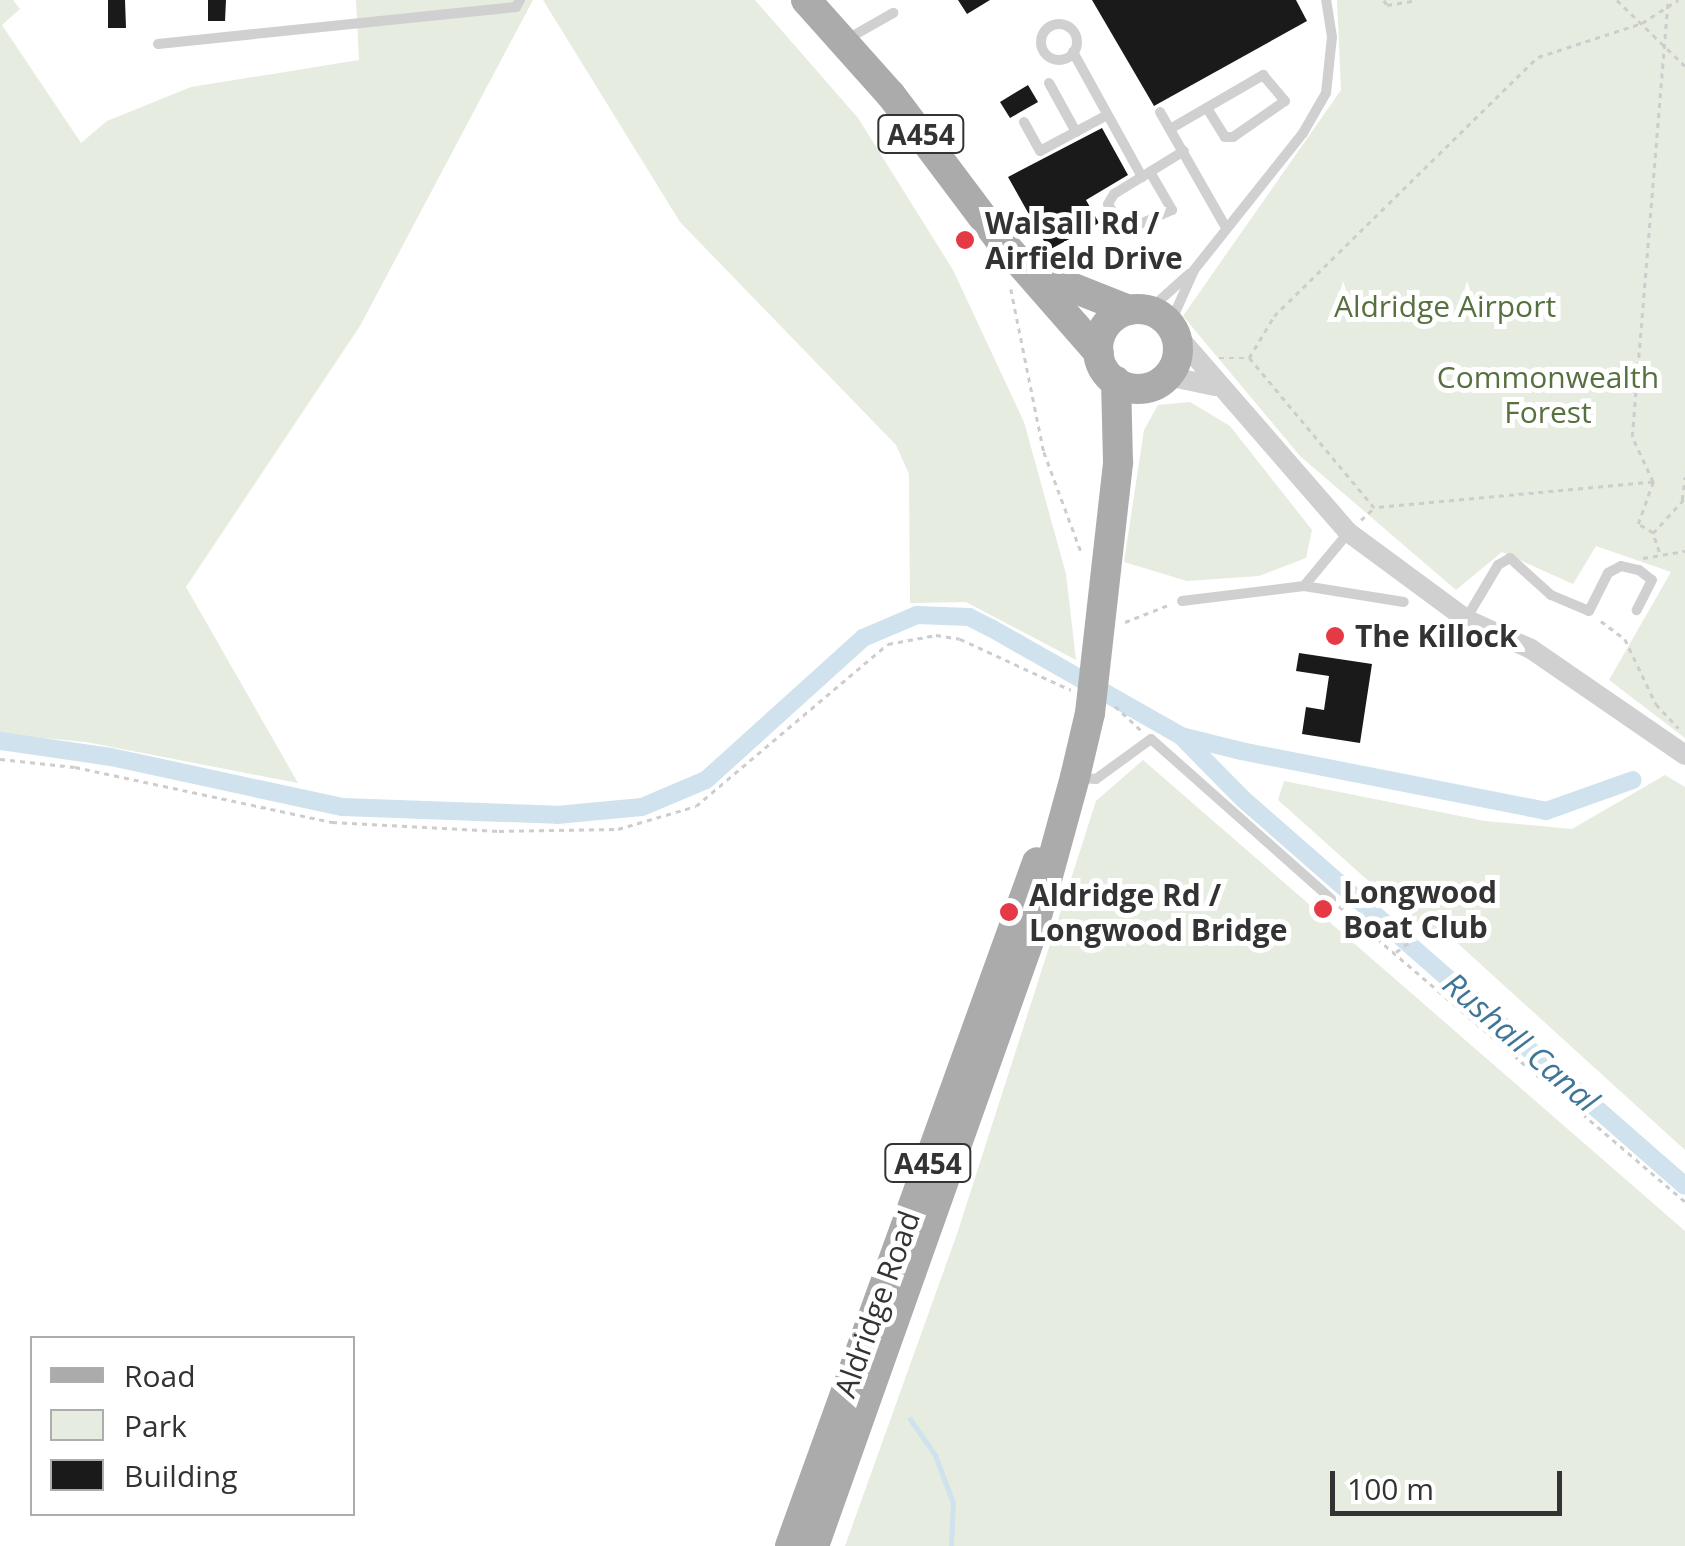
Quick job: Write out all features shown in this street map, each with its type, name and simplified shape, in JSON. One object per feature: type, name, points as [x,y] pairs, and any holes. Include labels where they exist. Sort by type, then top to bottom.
[{"type":"main road","name":"A454","points":[[806,0],[844,41],[1000,240],[1099,352]]},
{"type":"main road","name":"A454","points":[[1030,271],[1156,319]]},
{"type":"main road","points":[[1156,319],[1178,354],[1165,378],[1141,388],[1116,382],[1099,352],[1108,324],[1156,319]]},
{"type":"main road","name":"Aldridge Road","points":[[1118,462],[1165,378]]},
{"type":"main road","name":"Aldridge Road","points":[[806,1537],[1013,914],[1074,780],[1095,689],[1118,462],[1116,382]]},
{"type":"street","points":[[1156,319],[1348,532],[1466,619],[1530,649],[1685,755]]},
{"type":"street","points":[[1165,378],[1214,386]]},
{"type":"lane","points":[[158,44],[516,7],[520,0]]},
{"type":"lane","points":[[1156,319],[1225,226],[1304,133],[1326,93],[1332,37],[1326,0]]},
{"type":"lane","points":[[844,41],[894,13]]},
{"type":"lane","points":[[1072,52],[1108,115],[1146,175],[1172,210],[1124,231],[1108,204],[1146,175],[1184,151]]},
{"type":"lane","points":[[1170,129],[1262,75],[1271,77],[1285,101],[1233,138],[1225,137],[1207,108]]},
{"type":"lane","points":[[1050,82],[1076,132]]},
{"type":"lane","points":[[1160,112],[1225,226]]},
{"type":"lane","points":[[1024,122],[1040,152],[1108,115]]},
{"type":"lane","points":[[1156,319],[1194,270]]},
{"type":"lane","points":[[1304,586],[1348,532]]},
{"type":"lane","points":[[1466,619],[1498,565],[1510,558],[1552,595],[1589,612],[1598,586],[1621,566],[1652,580],[1636,610]]},
{"type":"lane","points":[[1182,600],[1304,586],[1404,602]]},
{"type":"lane","points":[[1074,780],[1096,780],[1151,739],[1331,899]]},
{"type":"path","points":[[1384,0],[1387,6],[1417,0]]},
{"type":"path","points":[[1616,0],[1685,66]]},
{"type":"path","points":[[1660,552],[1653,533],[1638,524],[1653,482],[1632,437],[1668,0]]},
{"type":"path","points":[[1653,482],[1374,508],[1249,358],[1274,316],[1538,57],[1642,23],[1678,0]]},
{"type":"path","points":[[1000,240],[1044,452],[1072,542],[1083,556]]},
{"type":"path","points":[[1681,505],[1685,477]]},
{"type":"path","points":[[1653,533],[1685,498]]},
{"type":"path","points":[[1621,566],[1660,552],[1685,551]]},
{"type":"path","points":[[1122,624],[1182,600]]},
{"type":"path","points":[[1589,612],[1624,638],[1656,704],[1677,720],[1685,736]]},
{"type":"path","points":[[0,759],[75,767],[332,822],[499,831],[618,830],[696,806],[888,644],[936,635],[960,639],[1095,689],[1151,739]]},
{"type":"path","points":[[1331,899],[1685,1202]]},
{"type":"path","points":[[1394,952],[1406,949],[1417,936]]},
{"type":"green space","points":[[0,0],[13,0],[20,9],[2,25],[81,143],[107,121],[191,87],[359,60],[356,0],[533,0],[360,326],[186,587],[298,783],[86,742],[0,734]]},
{"type":"green space","points":[[543,0],[755,0],[858,118],[953,270],[1024,422],[1066,574],[1076,660],[966,602],[910,603],[909,474],[896,445],[680,222]]},
{"type":"green space","name":"Aldridge Airport","points":[[1337,0],[1685,0],[1685,738],[1609,680],[1671,572],[1596,546],[1573,584],[1502,552],[1456,590],[1300,456],[1183,316],[1341,90]]},
{"type":"green space","points":[[1190,402],[1230,426],[1312,530],[1306,558],[1259,576],[1187,581],[1124,562],[1144,430],[1158,405]]},
{"type":"green space","points":[[1143,760],[1685,1231],[1685,1546],[845,1546],[957,1234],[1096,801]]},
{"type":"green space","points":[[1665,775],[1685,787],[1685,1150],[1453,939],[1411,919],[1278,800],[1284,781],[1485,821],[1572,829]]},
{"type":"building","points":[[108,0],[125,0],[126,28],[108,28]]},
{"type":"building","points":[[208,0],[226,0],[225,21],[208,21]]},
{"type":"building","points":[[958,0],[990,0],[967,14]]},
{"type":"building","points":[[1092,0],[1296,0],[1307,21],[1154,106]]},
{"type":"building","points":[[1028,85],[1038,102],[1010,118],[1000,102]]},
{"type":"building","points":[[1102,128],[1128,175],[1086,200],[1099,223],[1049,250],[1008,177]]},
{"type":"building","points":[[1299,653],[1372,664],[1360,743],[1302,734],[1306,707],[1324,710],[1329,676],[1296,671]]},
{"type":"waterway","points":[[0,741],[111,757],[343,807],[557,815],[642,807],[706,780],[863,638],[917,615],[969,617],[1181,736],[1241,751],[1546,811],[1633,780]]},
{"type":"waterway","name":"Rushall Canal","points":[[1182,737],[1243,799],[1685,1186]]},
{"type":"waterway","points":[[910,1419],[935,1455],[953,1503],[951,1546]]},
{"type":"place","name":"Walsall Rd / Airfield Drive","points":[[965,240]]},
{"type":"place","name":"The Killock","points":[[1335,636]]},
{"type":"place","name":"Longwood Boat Club","points":[[1323,909]]},
{"type":"place","name":"Aldridge Rd / Longwood Bridge","points":[[1009,912]]},
{"type":"park label","name":"Commonwealth Forest","points":[[1548,394]]}]
